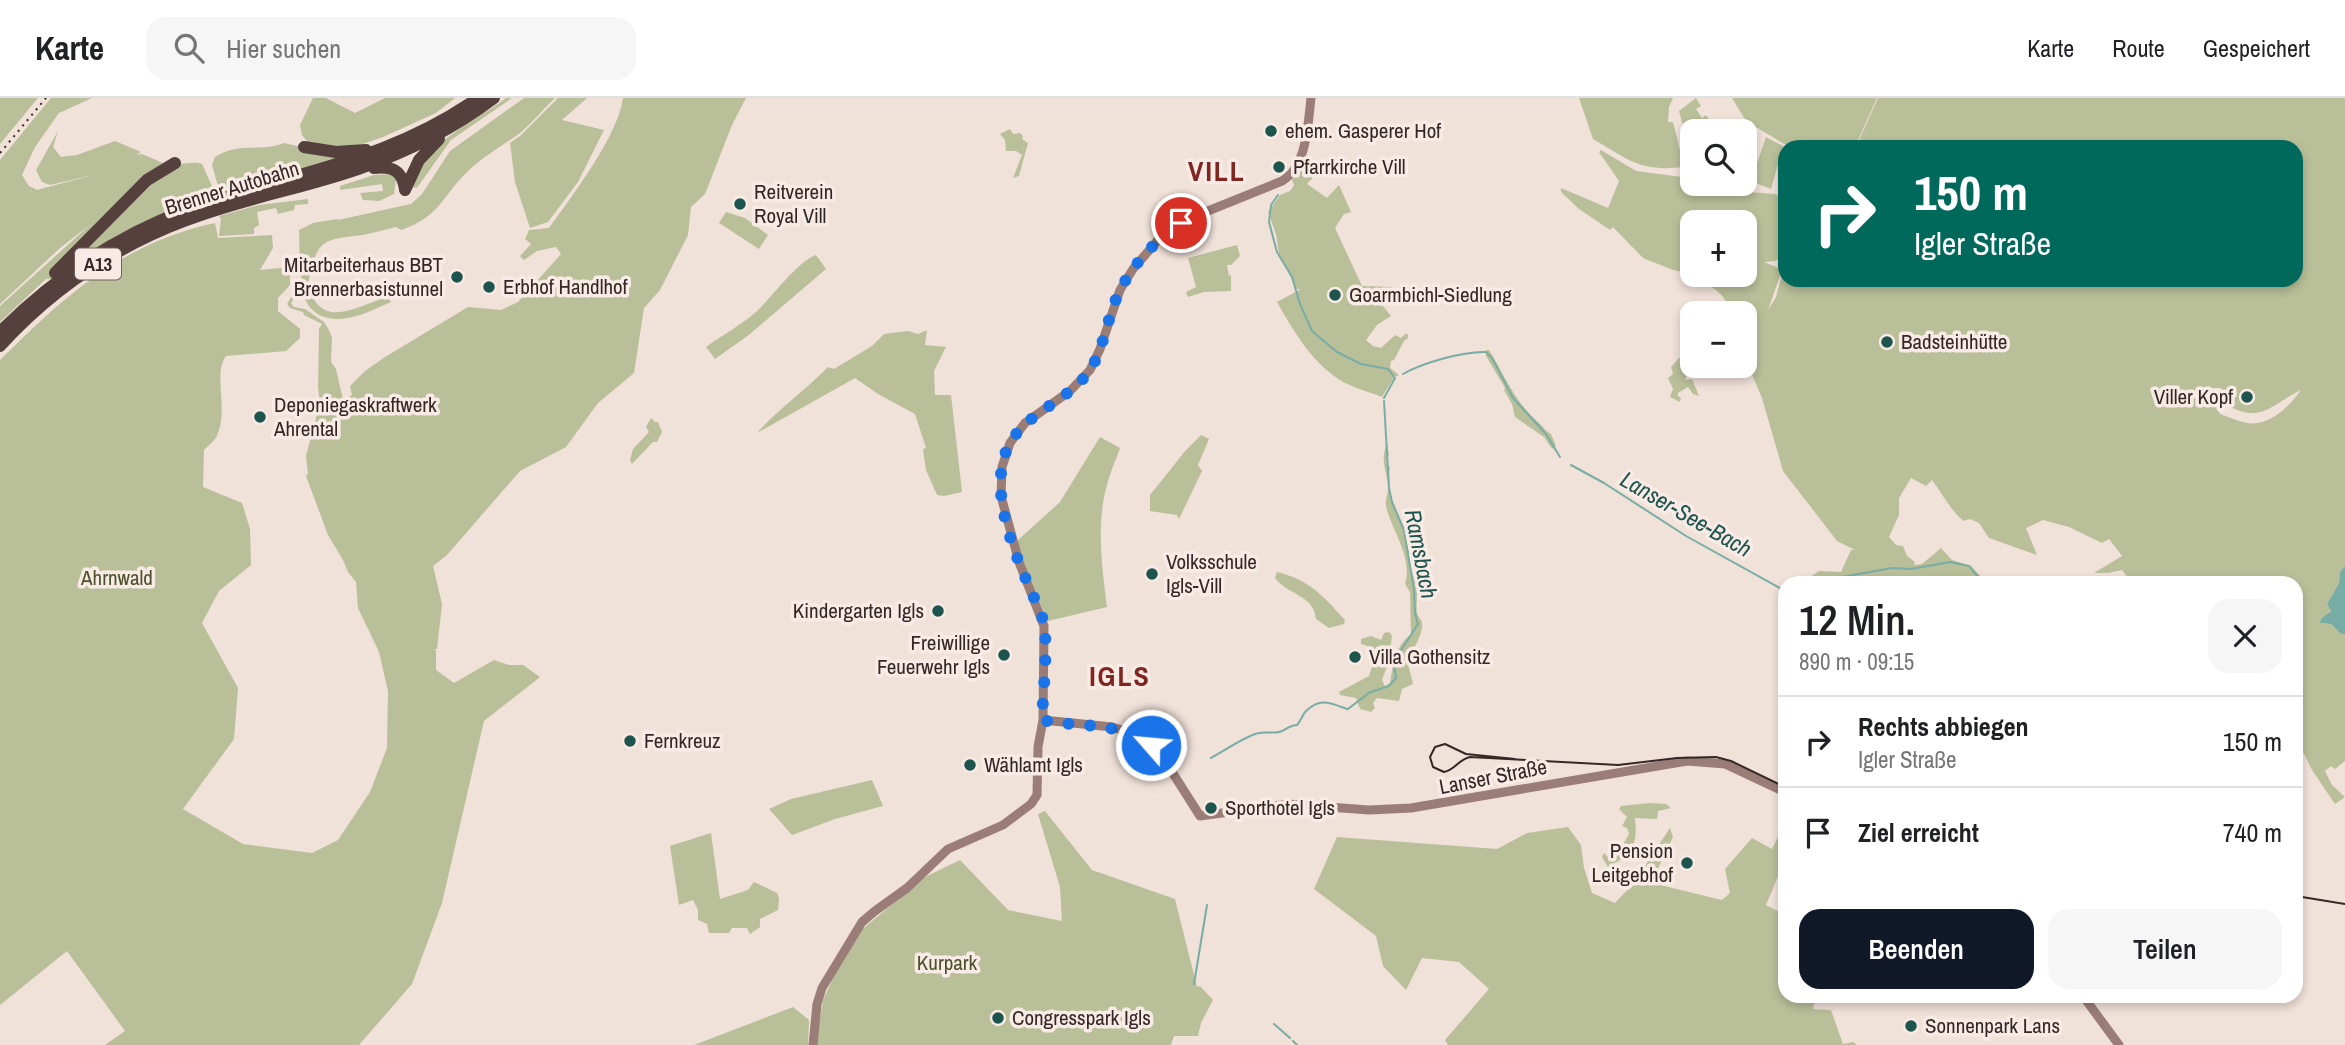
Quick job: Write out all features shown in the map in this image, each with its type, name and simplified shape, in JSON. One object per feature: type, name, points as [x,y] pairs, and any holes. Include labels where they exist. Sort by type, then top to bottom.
[{"type":"highway","name":"Brenner Autobahn","points":[[0,332],[59,279],[113,244],[152,224],[394,145],[436,125],[478,98]]},
{"type":"highway","name":"Brenner Autobahn","points":[[228,201],[356,170],[424,142],[495,98]]},
{"type":"highway","points":[[356,170],[393,168],[401,176],[405,190],[426,150],[471,115]]},
{"type":"highway","points":[[304,147],[347,152],[394,145]]},
{"type":"highway","points":[[20,313],[37,291],[147,180],[176,163]]},
{"type":"highway","name":"Brenner Autobahn","points":[[0,346],[47,301],[104,259],[213,206]]},
{"type":"main road","points":[[813,1045],[816,1011],[822,988],[862,922],[907,888],[948,849],[995,830],[1036,798],[1042,720],[1044,624],[1019,562],[1002,502],[1002,467],[1008,448],[1025,423],[1070,391],[1090,370],[1120,290],[1132,269],[1158,240],[1181,223],[1282,181],[1292,174],[1300,157],[1311,98]]},
{"type":"main road","name":"Lanser Straße","points":[[1042,720],[1112,727],[1138,735],[1160,753],[1200,816],[1288,804],[1369,810],[1411,808],[1686,761],[1725,764],[1778,789]]},
{"type":"main road","points":[[2088,1003],[2119,1045]]},
{"type":"green space","points":[[0,98],[38,98],[0,144]]},
{"type":"green space","points":[[51,98],[92,98],[59,113],[35,147],[22,175],[29,186],[37,190],[93,175],[50,185],[42,182],[36,170],[58,131],[53,147],[61,157],[77,155],[115,141],[141,152],[136,155],[142,154],[163,163],[157,167],[202,164],[216,195],[53,279],[46,279],[0,322],[0,306],[91,224],[60,248],[0,304],[0,160]]},
{"type":"green space","points":[[313,98],[326,98],[355,113],[385,98],[455,98],[436,113],[383,137],[343,151],[311,146],[302,135],[300,125]]},
{"type":"green space","points":[[506,98],[512,98],[451,140],[419,185],[416,188],[411,187],[426,157],[450,135]]},
{"type":"green space","points":[[524,98],[555,98],[521,132],[468,171],[424,219],[401,230],[396,227],[332,240],[319,249],[308,285],[314,299],[322,308],[341,312],[387,297],[391,302],[345,319],[326,318],[310,307],[302,290],[303,258],[300,269],[299,230],[313,223],[411,204],[422,194],[450,151]]},
{"type":"green space","points":[[558,98],[587,98],[562,120],[604,130],[578,182],[548,222],[530,228],[515,182],[510,143]]},
{"type":"green space","name":"Ahrnwald","points":[[623,98],[746,98],[732,125],[705,194],[691,207],[688,235],[660,290],[644,308],[634,373],[598,403],[566,447],[520,471],[447,555],[433,566],[442,604],[437,649],[433,650],[436,650],[436,670],[454,683],[494,660],[509,665],[523,665],[540,677],[484,721],[442,903],[412,984],[359,1045],[105,1045],[125,1031],[67,951],[0,1005],[0,360],[72,294],[123,258],[151,244],[215,223],[218,238],[272,235],[273,248],[260,270],[290,267],[290,285],[278,298],[278,311],[300,329],[300,338],[286,351],[226,356],[222,363],[221,423],[216,438],[204,450],[203,487],[242,503],[250,529],[251,565],[219,591],[202,623],[238,688],[234,739],[183,809],[243,844],[312,853],[338,840],[370,792],[387,748],[388,691],[379,652],[358,608],[356,582],[328,535],[306,476],[306,456],[320,403],[319,329],[322,324],[287,304],[292,296],[295,297],[291,303],[294,307],[305,309],[324,322],[329,330],[332,338],[331,362],[336,369],[343,400],[352,395],[350,386],[365,371],[468,307],[501,310],[518,302],[561,254],[556,247],[537,251],[524,260],[520,256],[531,244],[525,239],[529,230],[549,228],[570,200],[613,130]]},
{"type":"green space","points":[[1579,98],[1673,98],[1668,122],[1673,122],[1680,151],[1680,167],[1645,166],[1593,139]]},
{"type":"green space","points":[[1696,98],[1701,106],[1696,109],[1702,118],[1706,115],[1709,119],[1681,119],[1679,111]]},
{"type":"green space","points":[[1732,98],[1877,98],[1858,140],[1778,140],[1757,128],[1757,119],[1745,119]]},
{"type":"green space","points":[[1878,98],[2345,98],[2345,566],[2327,604],[2331,610],[2320,623],[2331,624],[2341,634],[2345,634],[2345,761],[2335,769],[2331,766],[2325,771],[2332,785],[2345,797],[2335,804],[2303,752],[2303,576],[2127,576],[2122,570],[2094,573],[2122,556],[2109,539],[2102,543],[2069,527],[2043,520],[2026,528],[2037,555],[1989,538],[1979,523],[1970,519],[1964,521],[1951,508],[1932,480],[1926,486],[1911,478],[1899,498],[1899,515],[1889,537],[1896,545],[1903,546],[1907,556],[1915,562],[1914,565],[1922,564],[1941,548],[1952,560],[1971,566],[1980,576],[1812,576],[1819,571],[1841,572],[1851,550],[1855,550],[1837,541],[1783,471],[1754,378],[1757,378],[1757,301],[1725,301],[1712,287],[1757,287],[1757,210],[1680,210],[1680,271],[1643,258],[1613,227],[1610,230],[1579,209],[1561,192],[1561,188],[1608,208],[1619,181],[1599,152],[1601,150],[1636,171],[1680,177],[1680,196],[1775,194],[1778,196],[1778,260],[1764,262],[1778,268],[1778,282],[1768,310],[1779,287],[2303,287],[2303,140],[1859,140]],"holes":[[[2209,388],[2221,388],[2221,401],[2234,409],[2255,413],[2264,411],[2301,390],[2278,414],[2271,419],[2255,423],[2220,414]]]},
{"type":"green space","points":[[1010,129],[1013,134],[1020,133],[1022,139],[1028,143],[1019,176],[1013,178],[1022,155],[1016,151],[1006,151],[1005,140],[1000,134]]},
{"type":"green space","points":[[1766,137],[1778,143],[1778,164],[1771,189],[1757,183],[1757,163]]},
{"type":"green space","points":[[284,143],[336,155],[338,162],[220,193],[212,165],[215,157],[233,149]]},
{"type":"green space","points":[[1301,168],[1317,173],[1307,184],[1327,198],[1339,185],[1351,212],[1344,214],[1335,228],[1362,286],[1393,287],[1375,296],[1391,316],[1377,325],[1366,340],[1381,348],[1395,335],[1401,338],[1408,334],[1408,338],[1391,361],[1390,368],[1399,375],[1394,377],[1382,397],[1345,383],[1314,358],[1277,302],[1301,289],[1297,289],[1279,254],[1276,234],[1268,212],[1280,195],[1290,191],[1294,185],[1292,180]]},
{"type":"green space","points":[[391,174],[396,179],[394,194],[379,201],[363,200],[360,193],[383,191],[382,184],[340,190],[340,186],[374,175]]},
{"type":"green space","points":[[308,199],[308,204],[295,205],[294,210],[278,214],[276,208],[257,212],[259,225],[254,228],[254,234],[219,236],[219,216],[259,205]]},
{"type":"green space","points":[[726,212],[745,218],[768,235],[759,249],[719,223]]},
{"type":"green space","points":[[1237,245],[1240,256],[1231,265],[1227,265],[1229,276],[1231,275],[1231,291],[1204,292],[1188,297],[1186,292],[1196,287],[1188,258]]},
{"type":"green space","points":[[816,255],[826,269],[750,334],[715,359],[706,347],[756,312],[793,272]]},
{"type":"green space","points":[[927,330],[925,345],[946,347],[934,371],[935,395],[951,395],[962,492],[937,495],[926,470],[923,449],[926,448],[915,414],[855,378],[757,433],[828,367],[834,369],[872,346],[884,334],[908,331],[918,334]]},
{"type":"green space","points":[[1486,350],[1489,350],[1523,406],[1551,434],[1556,446],[1552,449],[1544,437],[1515,417],[1512,404],[1486,356]]},
{"type":"green space","points":[[1680,358],[1680,378],[1692,379],[1699,396],[1693,394],[1688,387],[1678,393],[1680,402],[1670,397],[1673,389],[1668,378],[1673,374],[1671,367]]},
{"type":"green space","points":[[651,418],[658,422],[662,432],[657,442],[653,442],[632,464],[630,460],[633,449],[649,432],[646,427]]},
{"type":"green space","points":[[1201,435],[1209,439],[1198,465],[1202,471],[1179,519],[1177,515],[1150,511],[1150,495]]},
{"type":"green space","points":[[1100,437],[1120,448],[1108,480],[1102,515],[1102,561],[1107,607],[1048,621],[1017,541],[1060,502]]},
{"type":"green space","points":[[1387,443],[1389,454],[1386,461],[1390,468],[1390,491],[1398,517],[1406,530],[1411,571],[1420,593],[1417,595],[1417,609],[1422,627],[1407,660],[1413,684],[1402,689],[1399,701],[1377,698],[1373,703],[1375,708],[1371,712],[1360,709],[1356,698],[1340,695],[1339,692],[1369,676],[1375,657],[1371,647],[1361,644],[1361,639],[1371,636],[1381,640],[1384,633],[1389,632],[1392,636],[1388,664],[1382,680],[1385,686],[1390,683],[1401,644],[1411,635],[1410,592],[1405,584],[1406,564],[1386,506],[1388,488],[1384,459]]},
{"type":"green space","points":[[1277,572],[1315,590],[1345,620],[1344,624],[1329,628],[1316,619],[1306,600],[1275,578]]},
{"type":"green space","points":[[872,780],[883,806],[835,819],[792,835],[769,809],[791,799]]},
{"type":"green space","points":[[1666,804],[1671,808],[1658,811],[1657,819],[1635,818],[1632,848],[1623,858],[1608,867],[1602,857],[1604,853],[1609,858],[1626,847],[1624,843],[1629,834],[1627,828],[1622,826],[1627,817],[1619,809],[1621,806]]},
{"type":"green space","name":"Kurpark","points":[[1045,811],[1092,870],[1175,899],[1197,987],[1200,986],[1213,1000],[1201,1023],[1198,1036],[1174,1036],[1171,1045],[816,1045],[823,1000],[859,932],[925,877],[960,860],[1008,910],[1062,921],[1060,887],[1038,814]]},
{"type":"green space","points":[[1568,827],[1581,845],[1584,868],[1592,893],[1615,903],[1633,884],[1670,828],[1673,837],[1655,875],[1660,885],[1722,900],[1730,893],[1725,869],[1752,838],[1772,849],[1778,837],[1778,877],[1766,905],[1778,911],[1778,1003],[1814,1003],[1813,1009],[1831,1010],[1843,1044],[1853,1042],[1857,1045],[1448,1045],[1445,1040],[1489,989],[1459,962],[1422,958],[1406,990],[1383,966],[1376,936],[1314,889],[1337,837],[1497,849],[1527,833]]},
{"type":"green space","points":[[711,833],[720,899],[748,890],[754,882],[777,893],[778,910],[760,919],[760,927],[750,934],[747,928],[732,928],[729,933],[709,933],[707,924],[698,920],[698,910],[693,900],[679,905],[670,846]]},
{"type":"green space","points":[[793,1007],[809,1020],[808,1045],[694,1045]]},
{"type":"water","points":[[2345,566],[2345,634],[2341,634],[2331,624],[2320,623],[2331,611],[2327,604]]},
{"type":"waterway","name":"Ramsbach","points":[[1278,195],[1271,205],[1269,222],[1277,252],[1292,277],[1312,331],[1337,352],[1361,364],[1388,369],[1395,378],[1384,398]]},
{"type":"waterway","name":"Lanser-See-Bach","points":[[1403,374],[1443,358],[1486,352],[1492,358],[1513,398],[1546,434],[1560,457]]},
{"type":"waterway","name":"Ramsbach","points":[[1371,692],[1389,686],[1396,678],[1396,658],[1418,624],[1404,530],[1389,488],[1384,401]]},
{"type":"waterway","name":"Lanser-See-Bach","points":[[1571,465],[1686,536],[1778,587]]},
{"type":"waterway","name":"Lanser-See-Bach","points":[[1847,576],[1950,562],[1969,566],[1977,576]]},
{"type":"waterway","name":"Ramsbach","points":[[1348,709],[1370,692]]},
{"type":"waterway","name":"Ramsbach","points":[[1211,758],[1255,734],[1279,732],[1297,725],[1306,711],[1316,704],[1331,703],[1347,709]]},
{"type":"waterway","name":"Ramsbach","points":[[1194,984],[1207,905]]},
{"type":"waterway","name":"Ramsbach","points":[[1274,1024],[1290,1038]]},
{"type":"waterway","name":"Ramsbach","points":[[1293,1041],[1297,1045]]},
{"type":"tram line","points":[[1515,759],[1466,754],[1445,744],[1435,747],[1430,757],[1433,767],[1444,772],[1470,757],[1618,765],[1677,758],[1716,757],[1731,761],[1778,784]]},
{"type":"tram line","points":[[2303,897],[2345,904]]},
{"type":"railway","points":[[0,153],[46,98]]},
{"type":"place","name":"ehem. Gasperer Hof","points":[[1271,131]]},
{"type":"place","name":"Pfarrkirche Vill","points":[[1279,167]]},
{"type":"place","name":"Reitverein Royal Vill","points":[[740,204]]},
{"type":"place","name":"Mitarbeiterhaus BBT Brennerbasistunnel","points":[[457,277]]},
{"type":"place","name":"Erbhof Handlhof","points":[[489,287]]},
{"type":"place","name":"Goarmbichl-Siedlung","points":[[1335,295]]},
{"type":"place","name":"Badsteinhütte","points":[[1887,342]]},
{"type":"place","name":"Viller Kopf","points":[[2247,397]]},
{"type":"place","name":"Deponiegaskraftwerk Ahrental","points":[[260,417]]},
{"type":"place","name":"Volksschule Igls-Vill","points":[[1152,574]]},
{"type":"place","name":"Kindergarten Igls","points":[[938,611]]},
{"type":"place","name":"Freiwillige Feuerwehr Igls","points":[[1004,655]]},
{"type":"place","name":"Villa Gothensitz","points":[[1355,657]]},
{"type":"place","name":"Fernkreuz","points":[[630,741]]},
{"type":"place","name":"Wählamt Igls","points":[[970,765]]},
{"type":"place","name":"Sporthotel Igls","points":[[1211,808]]},
{"type":"place","name":"Pension Leitgebhof","points":[[1687,863]]},
{"type":"place","name":"Congresspark Igls","points":[[998,1018]]},
{"type":"place","name":"Sonnenpark Lans","points":[[1911,1026]]},
{"type":"district","name":"VILL","points":[[1217,171]]},
{"type":"district","name":"IGLS","points":[[1120,676]]},
{"type":"route","points":[[1151,745],[1138,735],[1112,727],[1042,720],[1044,624],[1019,562],[1000,486],[1003,461],[1010,443],[1025,423],[1066,395],[1090,370],[1100,349],[1115,301],[1132,269],[1158,240],[1181,223]]}]
